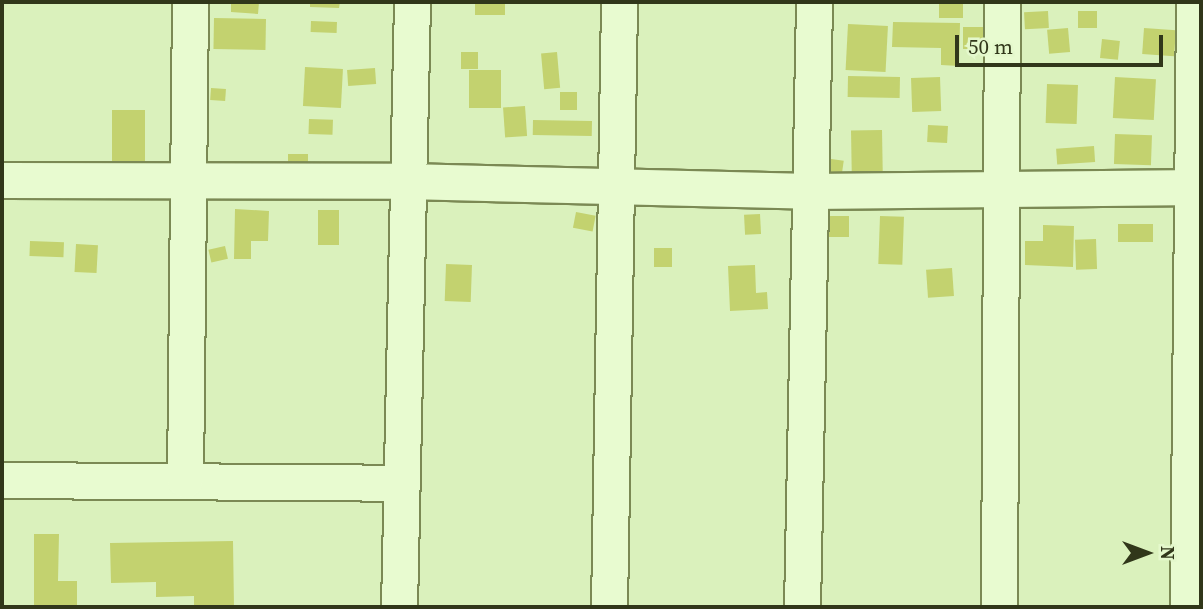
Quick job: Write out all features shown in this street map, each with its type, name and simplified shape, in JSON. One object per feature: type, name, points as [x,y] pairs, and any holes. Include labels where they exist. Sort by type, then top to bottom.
[{"type":"street","points":[[185,480],[190,2]]},
{"type":"street","points":[[399,607],[412,2]]},
{"type":"street","points":[[609,607],[619,2]]},
{"type":"street","points":[[802,607],[814,2]]},
{"type":"street","points":[[999,607],[1002,2]]},
{"type":"street","points":[[1188,607],[1198,187],[1194,2]]},
{"type":"street","points":[[2,180],[407,181],[810,191],[1198,187]]},
{"type":"street","points":[[2,480],[400,482]]},
{"type":"building","points":[[231,2],[259,2],[258,14],[231,12]]},
{"type":"building","points":[[310,2],[340,2],[339,8],[310,7]]},
{"type":"building","points":[[475,2],[505,2],[505,15],[475,15]]},
{"type":"building","points":[[939,2],[963,2],[963,18],[939,18]]},
{"type":"building","points":[[1048,11],[1049,28],[1025,29],[1024,12]]},
{"type":"building","points":[[1078,11],[1097,11],[1097,28],[1078,28]]},
{"type":"building","points":[[214,18],[266,19],[265,50],[213,49]]},
{"type":"building","points":[[311,21],[337,22],[337,33],[311,32]]},
{"type":"building","points":[[893,22],[960,23],[959,66],[941,65],[941,48],[892,47]]},
{"type":"building","points":[[848,24],[888,26],[886,72],[846,70]]},
{"type":"building","points":[[963,27],[987,27],[987,49],[963,49]]},
{"type":"building","points":[[1068,28],[1070,52],[1049,54],[1047,30]]},
{"type":"building","points":[[1144,28],[1176,30],[1174,56],[1142,54]]},
{"type":"building","points":[[1102,39],[1120,41],[1118,60],[1100,58]]},
{"type":"building","points":[[461,52],[478,52],[478,69],[461,69]]},
{"type":"building","points":[[557,52],[560,88],[544,89],[541,53]]},
{"type":"building","points":[[305,67],[343,69],[341,108],[303,106]]},
{"type":"building","points":[[375,68],[376,84],[348,86],[347,70]]},
{"type":"building","points":[[469,70],[501,70],[501,108],[469,108]]},
{"type":"building","points":[[848,76],[900,77],[900,98],[848,97]]},
{"type":"building","points":[[940,77],[941,111],[912,112],[911,78]]},
{"type":"building","points":[[1115,77],[1156,79],[1154,120],[1113,118]]},
{"type":"building","points":[[1047,84],[1078,85],[1077,124],[1046,123]]},
{"type":"building","points":[[211,88],[226,89],[225,101],[210,100]]},
{"type":"building","points":[[560,92],[577,92],[577,110],[560,110]]},
{"type":"building","points":[[525,106],[527,136],[505,137],[503,108]]},
{"type":"building","points":[[112,110],[145,110],[145,163],[112,163]]},
{"type":"building","points":[[309,119],[333,120],[332,135],[308,134]]},
{"type":"building","points":[[533,120],[592,121],[592,136],[533,135]]},
{"type":"building","points":[[928,125],[948,126],[947,143],[927,142]]},
{"type":"building","points":[[882,130],[883,173],[852,174],[851,131]]},
{"type":"building","points":[[1115,134],[1152,135],[1151,165],[1114,164]]},
{"type":"building","points":[[1094,146],[1095,162],[1057,165],[1056,149]]},
{"type":"building","points":[[288,154],[308,154],[308,169],[288,169]]},
{"type":"building","points":[[817,157],[844,161],[840,186],[814,182]]},
{"type":"building","points":[[235,209],[269,211],[268,241],[251,241],[251,259],[234,259]]},
{"type":"building","points":[[318,210],[339,210],[339,245],[318,245]]},
{"type":"building","points":[[576,212],[596,216],[593,232],[573,228]]},
{"type":"building","points":[[760,214],[761,234],[745,235],[744,215]]},
{"type":"building","points":[[828,216],[849,216],[849,237],[828,237]]},
{"type":"building","points":[[880,216],[904,217],[902,265],[878,264]]},
{"type":"building","points":[[1118,224],[1153,224],[1153,242],[1118,242]]},
{"type":"building","points":[[1043,225],[1074,226],[1073,267],[1025,265],[1025,241],[1043,241]]},
{"type":"building","points":[[1096,239],[1097,269],[1076,270],[1075,240]]},
{"type":"building","points":[[30,241],[64,242],[63,257],[29,256]]},
{"type":"building","points":[[76,244],[98,245],[97,273],[75,272]]},
{"type":"building","points":[[225,246],[228,259],[211,262],[208,250]]},
{"type":"building","points":[[654,248],[672,248],[672,267],[654,267]]},
{"type":"building","points":[[446,264],[472,265],[471,302],[445,301]]},
{"type":"building","points":[[755,265],[756,293],[767,292],[768,309],[730,311],[728,266]]},
{"type":"building","points":[[952,268],[954,296],[928,298],[926,270]]},
{"type":"building","points":[[34,534],[59,534],[58,581],[77,581],[77,607],[34,607]]},
{"type":"building","points":[[233,541],[234,607],[194,607],[194,596],[156,597],[156,582],[111,583],[110,543]]}]
